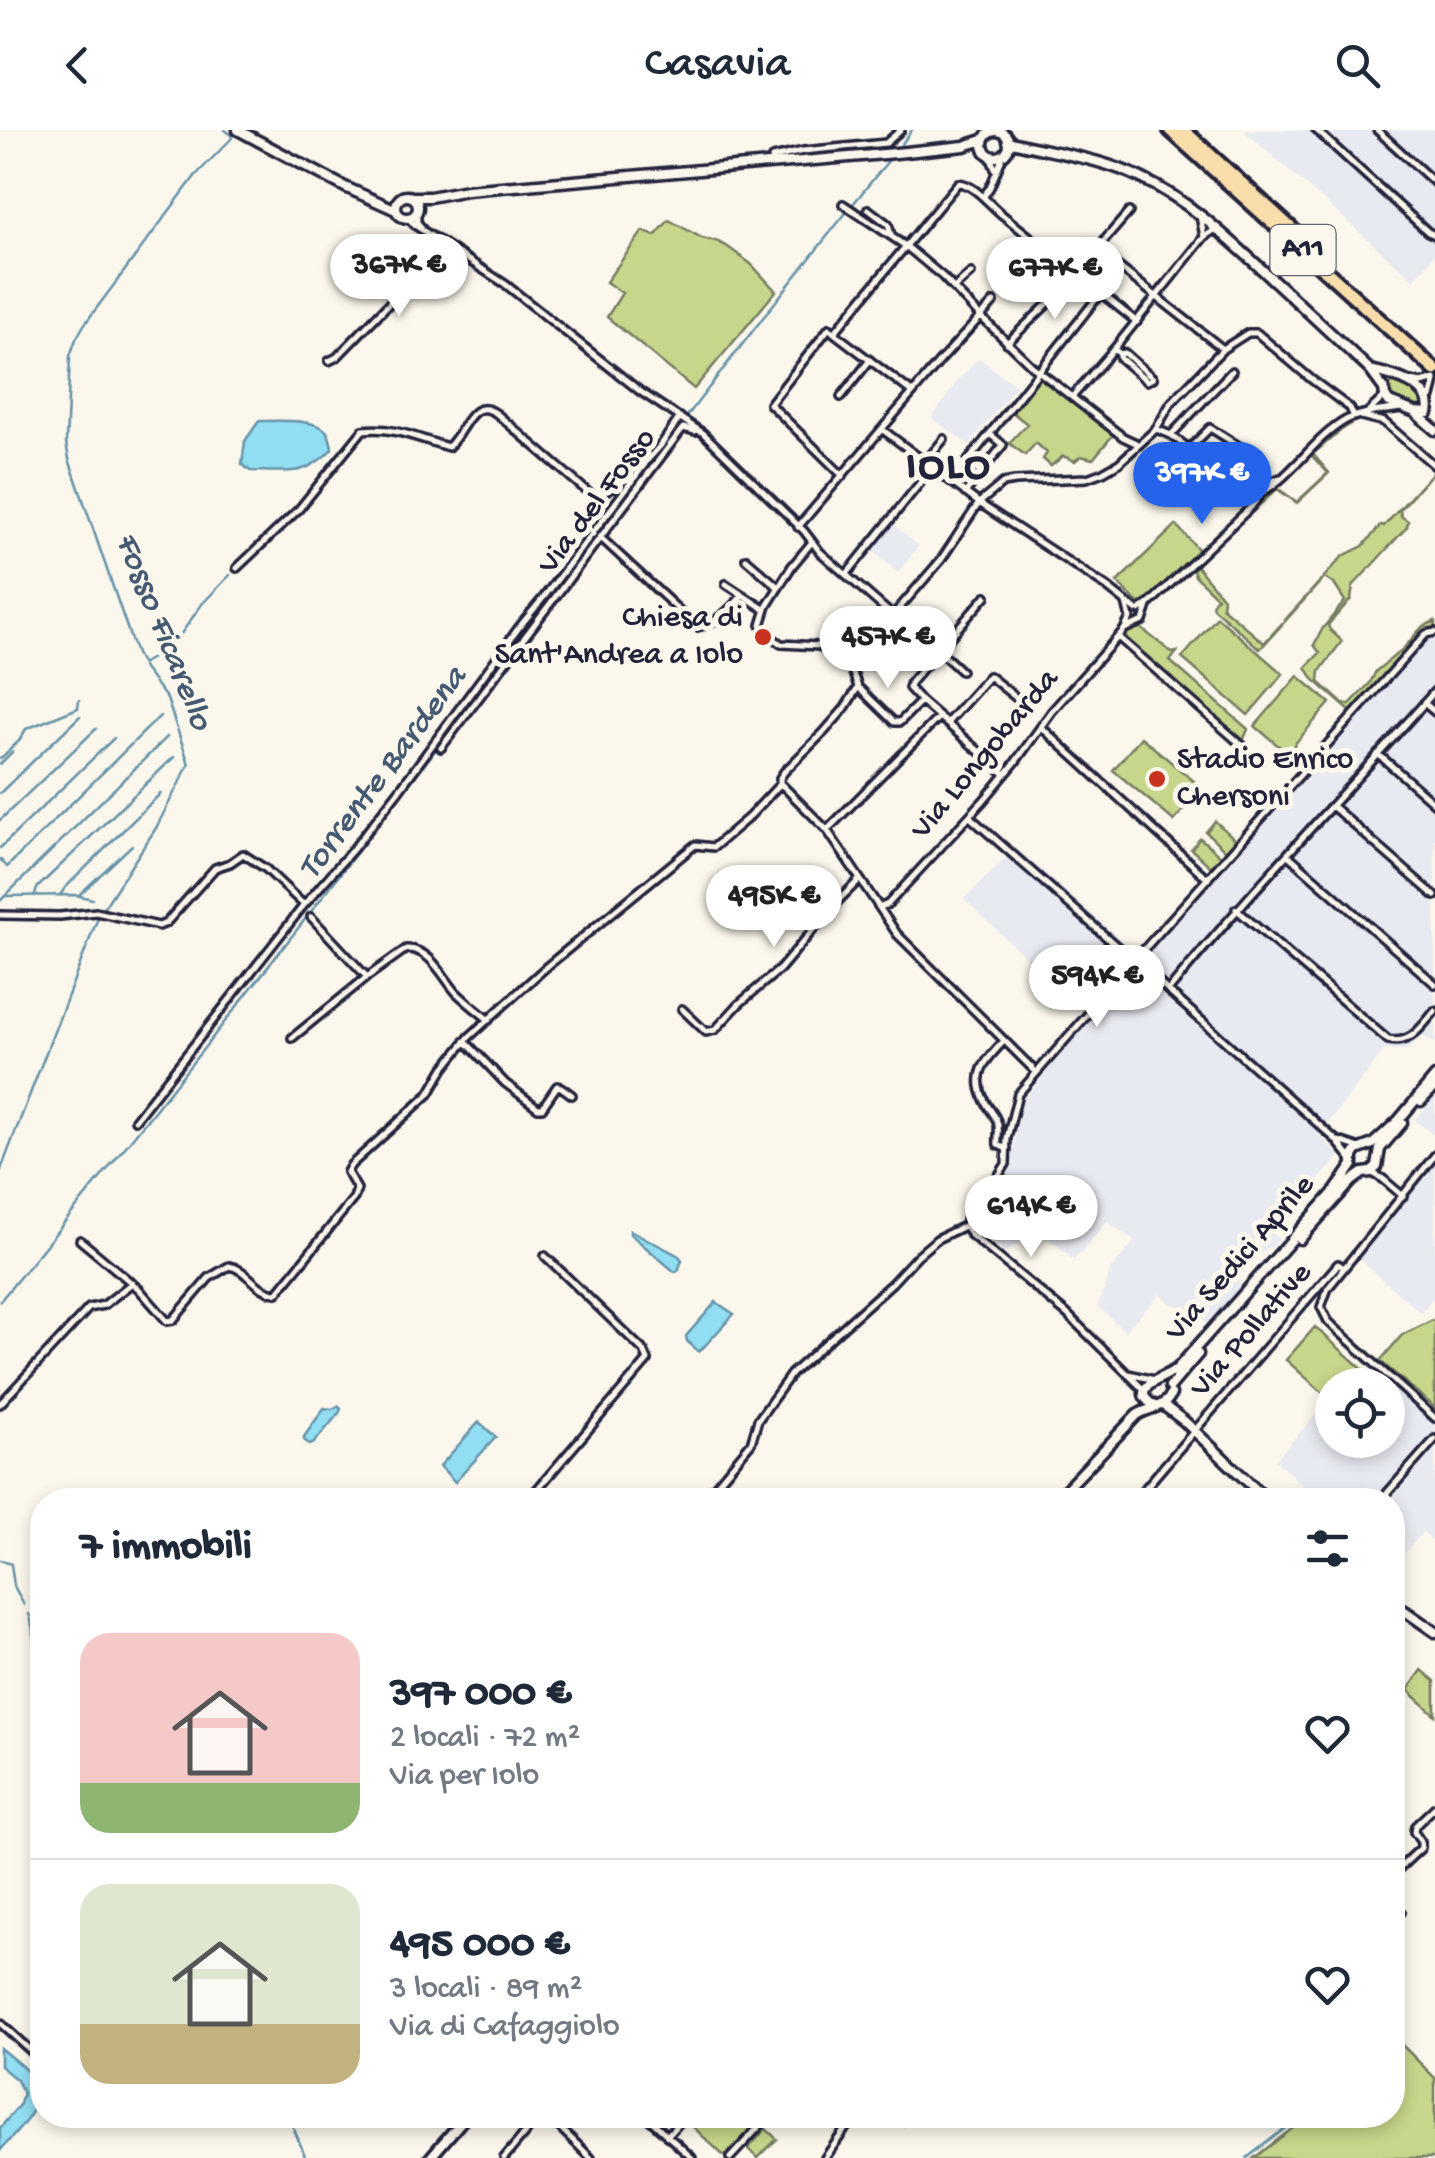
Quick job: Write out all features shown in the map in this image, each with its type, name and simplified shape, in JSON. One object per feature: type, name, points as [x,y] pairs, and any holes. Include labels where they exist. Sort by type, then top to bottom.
[{"type":"highway","name":"A11","points":[[1170,130],[1435,370]]},
{"type":"highway","name":"A11","points":[[1183,130],[1435,360]]},
{"type":"street","points":[[238,130],[345,187],[388,198],[964,146],[987,142],[1000,131],[1007,148],[983,197]]},
{"type":"street","points":[[772,158],[886,143],[901,130]]},
{"type":"street","points":[[1316,130],[1435,235]]},
{"type":"street","points":[[1378,130],[1435,183]]},
{"type":"street","points":[[987,142],[996,157],[1007,148],[1027,146],[1088,158],[1164,190],[1228,238],[1370,370],[1389,402],[1428,413],[1433,404],[1435,380],[1422,384],[1370,370]]},
{"type":"street","points":[[987,142],[996,172]]},
{"type":"street","points":[[834,333],[958,183],[966,184],[983,197],[1137,322]]},
{"type":"street","points":[[360,192],[396,210],[505,284],[641,392],[703,433],[846,576],[961,671]]},
{"type":"street","points":[[413,197],[418,202],[417,222],[426,232]]},
{"type":"street","points":[[408,218],[430,197]]},
{"type":"street","points":[[396,210],[399,198]]},
{"type":"street","points":[[843,204],[907,248],[954,288],[1039,371],[1123,437],[1139,444]]},
{"type":"street","points":[[868,208],[888,224],[891,236]]},
{"type":"street","points":[[1007,343],[1046,306],[1129,212]]},
{"type":"street","points":[[1199,214],[1204,237]]},
{"type":"street","points":[[1072,397],[1117,352],[1157,295],[1213,231],[1213,226]]},
{"type":"street","points":[[1204,237],[1228,238]]},
{"type":"street","points":[[329,361],[338,357],[445,246]]},
{"type":"street","points":[[1096,248],[1223,349]]},
{"type":"street","points":[[954,288],[971,273]]},
{"type":"street","points":[[980,473],[968,461],[1101,293]]},
{"type":"street","points":[[798,526],[994,302]]},
{"type":"street","points":[[843,476],[770,404],[829,328],[913,393]]},
{"type":"street","points":[[850,665],[941,560],[979,503],[1004,483],[1087,478],[1119,463],[1156,429],[1180,394],[1223,349],[1248,333],[1257,333],[1356,416],[1384,422],[1435,466]]},
{"type":"street","points":[[1117,352],[1135,366]]},
{"type":"street","points":[[841,397],[870,360]]},
{"type":"street","points":[[1172,435],[1232,371]]},
{"type":"street","points":[[1366,414],[1390,379],[1402,376]]},
{"type":"street","points":[[1411,381],[1433,404]]},
{"type":"street","points":[[237,568],[299,508],[363,430],[398,430],[448,447],[480,407],[498,414],[596,499]]},
{"type":"street","points":[[1136,614],[1251,507],[1259,490],[1282,476],[1338,426],[1356,416],[1403,408]]},
{"type":"street","points":[[1384,422],[1389,410]]},
{"type":"street","points":[[1414,412],[1435,430]]},
{"type":"street","points":[[135,1120],[363,836],[680,416]]},
{"type":"street","name":"Via del Fosso","points":[[441,748],[686,425]]},
{"type":"street","points":[[1189,449],[1210,428],[1242,448]]},
{"type":"street","points":[[1156,429],[1172,435],[1233,480],[1259,490]]},
{"type":"street","points":[[882,430],[979,503],[1107,587],[1136,614],[1136,624]]},
{"type":"street","points":[[965,493],[1003,444],[990,434]]},
{"type":"street","points":[[925,462],[944,439]]},
{"type":"street","points":[[593,534],[583,518],[596,499],[629,480],[645,464]]},
{"type":"street","points":[[846,576],[932,468]]},
{"type":"street","points":[[601,538],[695,626],[703,626],[724,614],[743,595]]},
{"type":"street","points":[[812,542],[764,609],[760,625],[763,630],[784,645],[819,646],[850,665],[858,687],[896,723],[921,701]]},
{"type":"street","points":[[746,558],[778,587]]},
{"type":"street","points":[[726,584],[764,609]]},
{"type":"street","points":[[986,596],[910,685],[921,701],[1005,774]]},
{"type":"street","name":"Via Longobarda","points":[[881,907],[969,816],[1052,710],[1136,614],[1143,621],[1124,630]]},
{"type":"street","points":[[1254,1488],[1184,1421],[1149,1402],[1137,1381],[1068,1314],[970,1234],[965,1225],[1004,1169],[1018,1094],[1133,962],[1141,960],[1139,955],[1426,634],[1435,632]]},
{"type":"street","points":[[1118,637],[1242,746]]},
{"type":"street","points":[[947,724],[989,676],[1020,700]]},
{"type":"street","points":[[80,1240],[132,1283],[167,1321],[173,1320],[209,1278],[229,1266],[238,1268],[265,1291],[279,1291],[354,1198],[356,1189],[347,1172],[351,1166],[430,1094],[465,1041],[666,867],[695,846],[714,847],[749,817],[780,784],[781,775],[845,708],[858,687]]},
{"type":"street","points":[[1168,991],[1236,908],[1288,856],[1435,691]]},
{"type":"street","points":[[1424,703],[1435,712]]},
{"type":"street","points":[[828,830],[939,717]]},
{"type":"street","points":[[1041,727],[1208,879]]},
{"type":"street","points":[[1378,754],[1435,804]]},
{"type":"street","points":[[780,784],[828,830],[898,934],[1036,1072]]},
{"type":"street","points":[[1332,806],[1435,896]]},
{"type":"street","points":[[969,816],[1334,1140],[1353,1163]]},
{"type":"street","points":[[0,915],[96,912],[159,926],[166,924],[215,868],[244,854],[304,905]]},
{"type":"street","points":[[1288,856],[1435,984]]},
{"type":"street","points":[[682,1008],[706,1032],[715,1030],[780,970],[860,879]]},
{"type":"street","points":[[1236,908],[1382,1036],[1402,1041],[1414,1035],[1435,1011]]},
{"type":"street","points":[[311,918],[367,978]]},
{"type":"street","points":[[292,1038],[406,950],[416,950],[442,971],[455,990],[489,1020]]},
{"type":"street","points":[[465,1041],[496,1076],[536,1107],[542,1108],[558,1086],[572,1095]]},
{"type":"street","points":[[1004,1042],[983,1063],[978,1083],[998,1124],[998,1145],[1007,1149]]},
{"type":"street","name":"Via Sedici Aprile","points":[[1137,1415],[1148,1384],[1177,1369],[1222,1321],[1335,1191],[1353,1163],[1354,1154],[1374,1144],[1435,1077]]},
{"type":"street","points":[[1403,1196],[1370,1171],[1378,1154],[1435,1086]]},
{"type":"street","points":[[1334,1140],[1378,1154]]},
{"type":"street","name":"Via Pollative","points":[[1433,1415],[1335,1328],[1322,1307],[1328,1288],[1435,1156]]},
{"type":"street","name":"Via Sedici Aprile","points":[[1159,1406],[1169,1400],[1171,1391],[1328,1207],[1370,1171],[1353,1163]]},
{"type":"street","points":[[714,1488],[751,1443],[758,1420],[791,1374],[917,1256],[937,1239],[965,1225]]},
{"type":"street","points":[[538,1488],[648,1360],[644,1351],[545,1256]]},
{"type":"street","name":"Via Pollative","points":[[1145,1488],[1338,1264],[1344,1268]]},
{"type":"street","points":[[0,1404],[90,1308],[104,1305],[132,1283]]},
{"type":"street","points":[[1126,1373],[1158,1380]]},
{"type":"street","name":"Via Sedici Aprile","points":[[1158,1380],[1171,1391]]},
{"type":"street","points":[[1171,1391],[1184,1421]]},
{"type":"street","points":[[1067,1488],[1137,1415],[1159,1406]]},
{"type":"street","points":[[1392,1488],[1435,1440]]},
{"type":"street","points":[[1405,1611],[1435,1632]]},
{"type":"street","points":[[1405,1863],[1421,1848],[1415,1826],[1435,1807]]},
{"type":"street","points":[[0,2023],[30,2050]]},
{"type":"street","points":[[430,2158],[456,2128]]},
{"type":"street","points":[[504,2158],[532,2128]]},
{"type":"street","points":[[558,2128],[591,2158]]},
{"type":"street","points":[[659,2128],[692,2158]]},
{"type":"street","points":[[667,2136],[674,2128]]},
{"type":"street","points":[[730,2158],[758,2128]]},
{"type":"street","points":[[825,2158],[845,2128]]},
{"type":"shaded area","points":[[1243,130],[1435,130],[1435,255],[1414,280]]},
{"type":"shaded area","points":[[979,358],[1016,386],[969,445],[932,418]]},
{"type":"shaded area","points":[[892,523],[919,546],[898,573],[871,549]]},
{"type":"shaded area","points":[[1435,627],[1435,1044],[1422,1035],[1407,1050],[1385,1050],[1319,1135],[1340,1156],[1275,1228],[1279,1239],[1240,1278],[1239,1289],[1209,1323],[1160,1294],[1125,1331],[1097,1306],[1110,1270],[1135,1241],[1107,1222],[1074,1260],[1033,1225],[1007,1253],[973,1227],[975,1216],[1011,1163],[1021,1103],[1090,1018],[964,899],[1016,848],[1135,952],[1424,630]]},
{"type":"shaded area","points":[[1435,1096],[1435,1136],[1415,1120]]},
{"type":"shaded area","points":[[1435,1161],[1435,1300],[1421,1313],[1358,1258]]},
{"type":"shaded area","points":[[1405,1398],[1435,1423],[1435,1543],[1423,1532],[1405,1553],[1405,1488],[1305,1488],[1275,1460],[1315,1416],[1315,1458],[1405,1458]]},
{"type":"green space","points":[[669,220],[728,247],[751,264],[776,291],[694,389],[607,317],[622,293],[606,282],[643,231],[655,236]]},
{"type":"green space","points":[[1040,377],[1113,435],[1093,459],[1081,456],[1075,461],[1063,456],[1051,466],[1043,459],[1047,453],[1036,443],[1025,455],[1009,443],[1027,424],[1012,412]]},
{"type":"green space","points":[[1402,381],[1424,396],[1427,408],[1421,411],[1389,397],[1391,384]]},
{"type":"green space","points":[[1353,422],[1313,454],[1329,473],[1297,503],[1277,489],[1195,564],[1223,598],[1222,607],[1264,643],[1343,556],[1363,546],[1435,470],[1400,510],[1408,521],[1407,527],[1353,586],[1351,599],[1328,625],[1342,641],[1320,671],[1319,682],[1343,704],[1350,704],[1376,671],[1422,627],[1435,621],[1435,627],[1425,629],[1351,712],[1313,679],[1306,667],[1320,653],[1314,645],[1323,628],[1345,601],[1334,584],[1324,578],[1260,649],[1213,608],[1217,597],[1195,576],[1192,565],[1276,487],[1297,502],[1328,473],[1311,455],[1339,430]]},
{"type":"green space","points":[[1176,525],[1199,550],[1141,606],[1117,582]]},
{"type":"green space","points":[[1217,617],[1283,674],[1248,715],[1182,658]]},
{"type":"green space","points":[[1132,628],[1141,628],[1172,653],[1177,652],[1170,661],[1248,729],[1243,741],[1246,744],[1124,639]]},
{"type":"green space","points":[[1298,676],[1330,703],[1287,753],[1255,726]]},
{"type":"green space","name":"Stadio Enrico Chersoni","points":[[1141,737],[1202,788],[1174,821],[1113,770]]},
{"type":"green space","points":[[1215,821],[1236,840],[1226,851],[1206,832]]},
{"type":"green space","points":[[1200,838],[1221,856],[1211,867],[1191,849]]},
{"type":"green space","points":[[1435,1319],[1435,1410],[1405,1382],[1405,1368],[1388,1368],[1380,1361],[1402,1335]]},
{"type":"green space","points":[[1315,1327],[1361,1368],[1315,1368],[1315,1386],[1286,1360]]},
{"type":"green space","points":[[1422,1670],[1435,1681],[1435,1715],[1408,1690]]},
{"type":"green space","points":[[1405,2048],[1435,2078],[1435,2158],[1254,2158],[1293,2128],[1405,2128]]},
{"type":"green space","points":[[694,2128],[754,2128],[725,2157]]},
{"type":"green space","points":[[766,2129],[777,2139],[758,2158],[748,2149]]},
{"type":"water","points":[[259,421],[315,424],[327,432],[332,449],[304,469],[250,471],[242,464],[245,441]]},
{"type":"water","points":[[630,1230],[679,1256],[682,1260],[678,1271],[630,1234]]},
{"type":"water","points":[[716,1302],[734,1314],[699,1352],[686,1336]]},
{"type":"water","points":[[338,1406],[339,1413],[314,1443],[310,1445],[304,1440],[324,1408]]},
{"type":"water","points":[[479,1422],[496,1437],[455,1482],[440,1466]]},
{"type":"water","points":[[0,2048],[30,2074],[30,2114],[0,2151],[0,2128],[20,2104],[23,2093],[17,2080],[0,2066]]},
{"type":"waterway","name":"Fosso Ficarello","points":[[0,1172],[99,915],[156,828],[189,764],[167,699],[136,654],[69,459],[66,443],[70,356],[84,325],[196,175],[232,138],[225,130]]},
{"type":"waterway","name":"Torrente Bardena","points":[[898,149],[912,130]]},
{"type":"waterway","name":"Torrente Bardena","points":[[0,1301],[269,965],[715,380],[893,155]]},
{"type":"waterway","points":[[141,664],[171,648],[202,604],[230,575]]},
{"type":"waterway","points":[[0,759],[26,729],[78,708],[79,700]]},
{"type":"waterway","points":[[0,793],[80,716]]},
{"type":"waterway","points":[[0,859],[7,867],[160,716]]},
{"type":"waterway","points":[[0,820],[96,729]]},
{"type":"waterway","points":[[0,901],[167,737]]},
{"type":"waterway","points":[[0,848],[114,738]]},
{"type":"waterway","points":[[0,764],[12,752]]},
{"type":"waterway","points":[[34,896],[38,887],[174,757]]},
{"type":"waterway","points":[[60,895],[161,793]]},
{"type":"waterway","points":[[79,895],[132,845]]},
{"type":"waterway","points":[[5,896],[76,895],[92,899]]},
{"type":"waterway","points":[[0,1560],[11,1564],[14,1586],[24,1605]]},
{"type":"waterway","points":[[29,1614],[30,1619]]},
{"type":"waterway","points":[[293,2128],[306,2158]]},
{"type":"waterway","points":[[1247,2158],[1285,2128]]},
{"type":"place","name":"Chiesa di Sant'Andrea a Iolo","points":[[763,637]]},
{"type":"place","name":"Stadio Enrico Chersoni","points":[[1157,779]]},
{"type":"district","name":"IOLO","points":[[949,468]]}]
